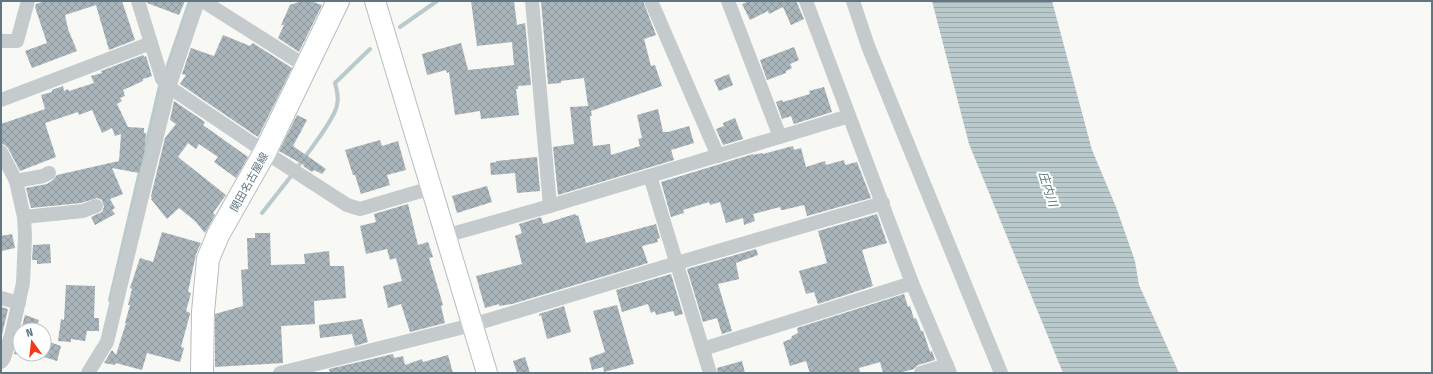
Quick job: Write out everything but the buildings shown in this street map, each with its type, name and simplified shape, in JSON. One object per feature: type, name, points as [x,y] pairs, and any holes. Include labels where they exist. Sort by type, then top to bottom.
[{"type":"main road","name":"関田名古屋線","points":[[202,373],[203,312],[208,259],[218,235],[265,152],[338,1]]},
{"type":"street","points":[[1,41],[17,41],[28,1]]},
{"type":"street","points":[[138,1],[162,78],[169,87],[347,205],[360,209],[431,188]]},
{"type":"street","points":[[88,373],[107,342],[144,184],[169,87],[198,1]]},
{"type":"street","points":[[203,1],[307,67]]},
{"type":"street","points":[[375,1],[486,373]]},
{"type":"street","points":[[532,1],[550,206]]},
{"type":"street","points":[[651,1],[718,156]]},
{"type":"street","points":[[728,1],[780,137]]},
{"type":"street","points":[[806,1],[912,283],[949,369],[921,373]]},
{"type":"street","points":[[853,1],[868,46],[1001,373]]},
{"type":"street","points":[[1,100],[151,43]]},
{"type":"street","points":[[445,236],[849,116]]},
{"type":"street","points":[[1,152],[16,181],[24,217],[25,237],[23,283],[12,332],[4,358],[1,362]]},
{"type":"street","points":[[16,181],[43,176],[49,172]]},
{"type":"street","points":[[650,176],[710,373]]},
{"type":"street","points":[[280,373],[472,325],[883,203]]},
{"type":"street","points":[[24,217],[83,211],[96,206]]},
{"type":"street","points":[[703,349],[912,283]]},
{"type":"street","points":[[1,298],[19,303]]},
{"type":"water","name":"庄内川","points":[[932,1],[1052,1],[1092,150],[1116,207],[1135,261],[1139,285],[1179,373],[1063,373],[969,144]]},
{"type":"waterway","points":[[165,74],[190,1]]},
{"type":"waterway","points":[[400,27],[437,1]]},
{"type":"waterway","points":[[297,168],[326,128],[335,111],[338,99],[335,83],[370,49]]},
{"type":"waterway","points":[[110,300],[160,86]]},
{"type":"waterway","points":[[262,213],[292,175]]}]
